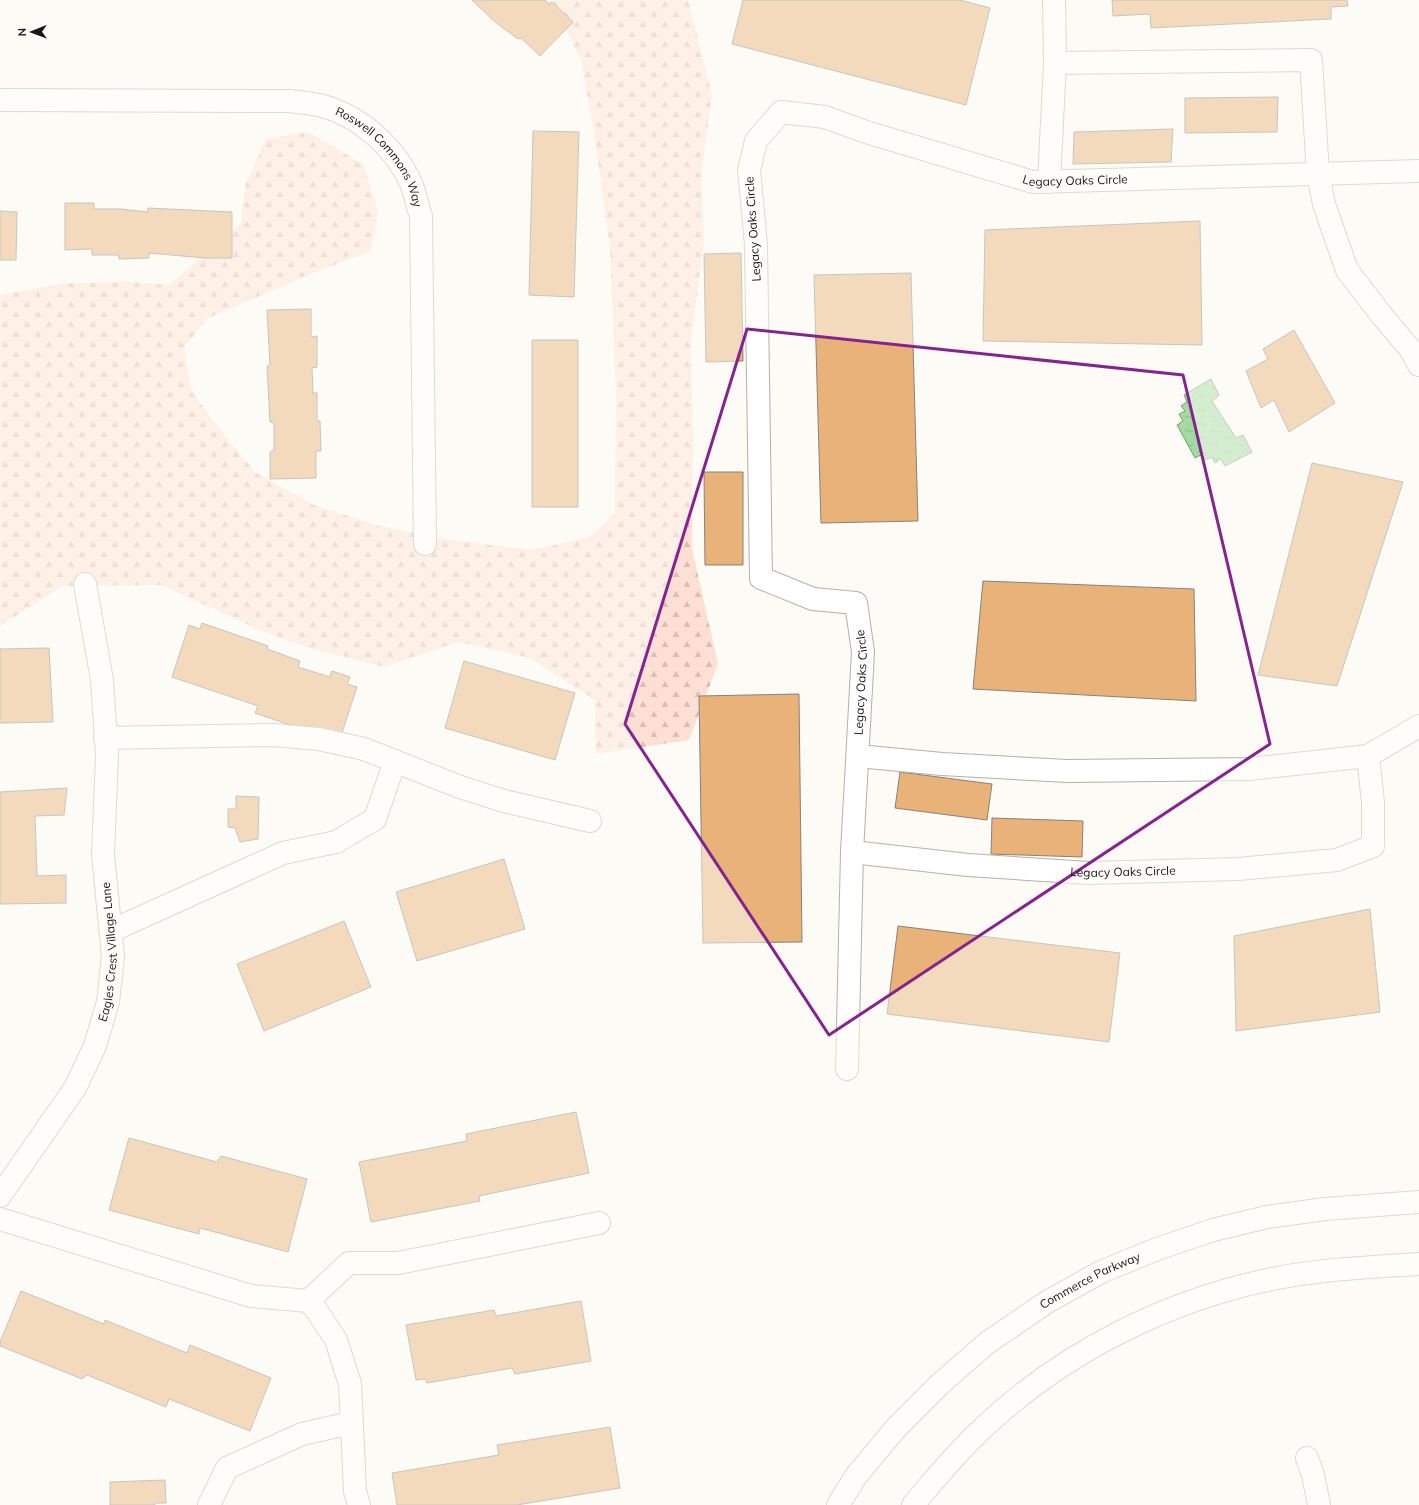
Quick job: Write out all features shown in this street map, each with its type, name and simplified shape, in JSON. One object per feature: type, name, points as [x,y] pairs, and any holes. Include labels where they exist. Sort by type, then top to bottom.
[{"type":"street","points":[[1049,182],[1055,63],[1054,0]]},
{"type":"street","points":[[1055,63],[1311,60],[1318,174],[1324,204],[1347,270],[1383,317],[1416,352]]},
{"type":"street","name":"Roswell Commons Way","points":[[0,100],[288,100],[320,106],[351,118],[375,135],[395,156],[411,183],[421,216],[425,544]]},
{"type":"street","name":"Legacy Oaks Circle","points":[[1368,756],[1373,802],[1373,846],[1337,860],[1238,869],[1089,873],[968,865],[852,852],[863,652],[856,603],[814,599],[761,578],[756,245],[749,170],[756,141],[781,112],[825,117],[866,132],[1033,182],[1419,171]]},
{"type":"street","name":"Eagles Crest Village Lane","points":[[0,1196],[75,1088],[95,1046],[108,1002],[113,956],[103,855],[107,756],[102,680],[85,584]]},
{"type":"street","points":[[858,756],[942,764],[1067,771],[1250,769],[1368,756],[1419,726]]},
{"type":"street","points":[[106,738],[273,735],[319,739],[364,749],[460,787],[504,801],[590,821]]},
{"type":"street","points":[[111,930],[283,853],[336,842],[375,819],[395,761]]},
{"type":"street","points":[[847,1069],[852,852]]},
{"type":"street","name":"Commerce Parkway","points":[[838,1505],[856,1476],[896,1428],[940,1384],[987,1343],[1047,1302],[1102,1272],[1164,1246],[1213,1230],[1266,1217],[1325,1209],[1419,1202]]},
{"type":"street","points":[[0,1219],[251,1296],[308,1301],[315,1308],[336,1340],[350,1384],[355,1491],[359,1505]]},
{"type":"street","points":[[308,1301],[349,1263],[398,1263],[599,1223]]},
{"type":"street","points":[[913,1505],[942,1470],[982,1428],[1024,1392],[1079,1355],[1128,1327],[1178,1306],[1230,1289],[1278,1278],[1331,1270],[1419,1264]]},
{"type":"street","points":[[209,1505],[227,1468],[302,1434],[351,1423]]},
{"type":"street","points":[[1308,1458],[1319,1505]]},
{"type":"highlighted area","points":[[747,329],[1183,375],[1270,744],[829,1035],[625,724]]},
{"type":"green space","points":[[552,0],[688,0],[712,95],[701,175],[704,240],[691,341],[693,441],[692,548],[718,664],[689,740],[596,754],[595,700],[530,658],[458,642],[384,667],[306,647],[260,630],[161,585],[62,586],[0,626],[0,295],[67,283],[129,282],[169,285],[241,224],[245,186],[266,139],[308,132],[363,164],[378,212],[371,251],[311,274],[206,319],[184,348],[191,390],[224,435],[255,472],[314,505],[379,526],[456,541],[533,550],[590,537],[615,513],[616,394],[610,248],[594,132],[581,60]]},
{"type":"water","points":[[1211,379],[1219,395],[1212,401],[1236,438],[1243,435],[1252,452],[1225,466],[1221,459],[1215,463],[1212,457],[1206,460],[1201,455],[1195,458],[1177,425],[1183,421],[1179,414],[1185,411],[1181,406],[1187,402],[1184,395]]},
{"type":"building","points":[[472,0],[545,0],[549,4],[552,2],[573,22],[540,56],[521,38],[518,39],[495,22]]},
{"type":"building","points":[[743,0],[960,0],[990,8],[966,105],[732,44]]},
{"type":"building","points":[[1112,0],[1347,0],[1348,6],[1331,7],[1331,19],[1151,28],[1150,14],[1113,16]]},
{"type":"building","points":[[1278,97],[1277,132],[1185,133],[1185,98]]},
{"type":"building","points":[[1173,129],[1171,162],[1073,164],[1074,132]]},
{"type":"building","points":[[533,131],[579,132],[574,297],[529,295]]},
{"type":"building","points":[[65,203],[94,203],[94,209],[121,209],[148,212],[148,208],[232,212],[232,258],[205,258],[149,253],[149,258],[119,259],[119,255],[92,255],[92,249],[65,250]]},
{"type":"building","points":[[0,211],[17,212],[16,260],[0,260]]},
{"type":"building","points":[[1200,221],[1202,345],[983,341],[985,230]]},
{"type":"building","points":[[741,253],[743,361],[706,362],[704,254]]},
{"type":"building","points":[[911,273],[918,521],[821,523],[814,275]]},
{"type":"building","points":[[311,309],[311,337],[317,336],[317,367],[312,368],[313,393],[317,393],[317,421],[320,421],[321,451],[316,451],[316,478],[270,479],[270,452],[274,450],[274,423],[270,422],[267,366],[270,365],[267,310]]},
{"type":"building","points":[[1294,330],[1335,403],[1289,432],[1274,400],[1261,408],[1246,371],[1268,359],[1263,349]]},
{"type":"building","points":[[532,340],[578,340],[578,507],[532,507]]},
{"type":"building","points":[[1312,463],[1403,482],[1337,686],[1258,675]]},
{"type":"building","points":[[704,472],[743,472],[743,565],[705,565]]},
{"type":"building","points":[[983,581],[1194,589],[1196,701],[973,689]]},
{"type":"building","points":[[202,623],[268,646],[267,649],[300,661],[298,667],[330,677],[332,671],[350,677],[347,684],[357,687],[339,742],[255,713],[258,706],[172,677],[189,625],[200,629]]},
{"type":"building","points":[[49,648],[53,722],[0,723],[0,649]]},
{"type":"building","points":[[464,661],[575,693],[555,760],[445,728]]},
{"type":"building","points":[[799,694],[802,942],[703,943],[699,696]]},
{"type":"building","points":[[900,772],[992,784],[987,820],[895,808]]},
{"type":"building","points":[[67,788],[64,815],[35,816],[37,876],[66,875],[66,903],[0,904],[0,792]]},
{"type":"building","points":[[236,796],[259,797],[258,839],[240,842],[235,828],[228,827],[228,809],[236,809]]},
{"type":"building","points":[[992,818],[1083,821],[1082,857],[991,854]]},
{"type":"building","points":[[504,859],[525,929],[417,961],[396,892]]},
{"type":"building","points":[[1370,909],[1380,1012],[1236,1031],[1234,936]]},
{"type":"building","points":[[344,921],[371,987],[264,1031],[237,964]]},
{"type":"building","points":[[898,926],[1120,953],[1109,1042],[887,1014]]},
{"type":"building","points":[[576,1112],[589,1173],[479,1196],[480,1201],[371,1222],[359,1162],[467,1141],[466,1134]]},
{"type":"building","points":[[129,1138],[217,1162],[221,1156],[307,1179],[288,1252],[200,1228],[199,1234],[109,1210]]},
{"type":"building","points":[[21,1291],[104,1324],[105,1320],[187,1353],[190,1345],[271,1378],[250,1431],[169,1399],[166,1407],[87,1375],[82,1379],[0,1346],[0,1342]]},
{"type":"building","points":[[581,1301],[591,1361],[515,1374],[512,1368],[427,1383],[425,1379],[416,1380],[406,1325],[494,1310],[496,1316]]},
{"type":"building","points":[[610,1427],[620,1488],[517,1505],[397,1505],[392,1473],[499,1455],[497,1445]]},
{"type":"building","points":[[165,1480],[166,1503],[155,1503],[155,1505],[110,1505],[110,1482]]}]
